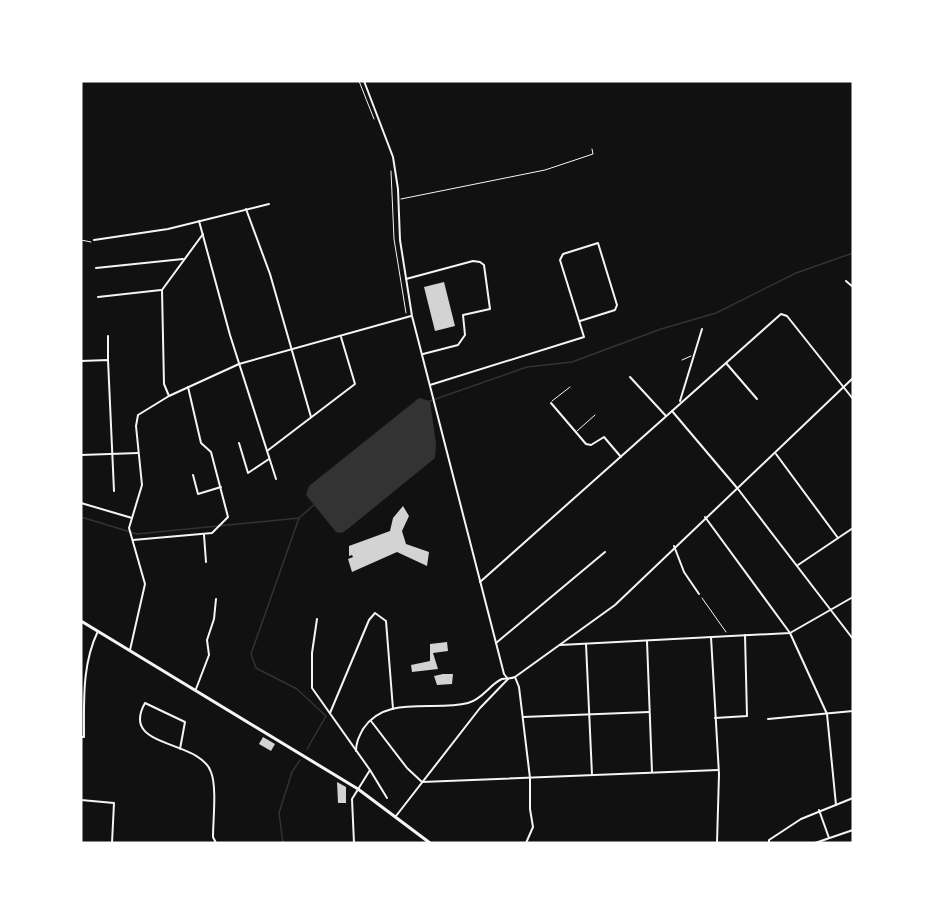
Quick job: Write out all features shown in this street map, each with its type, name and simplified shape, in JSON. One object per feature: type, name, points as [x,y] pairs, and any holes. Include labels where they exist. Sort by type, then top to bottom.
[{"type":"main road","points":[[81,621],[358,789],[430,843]]},
{"type":"street","points":[[364,81],[393,157],[412,316],[436,403],[452,480],[496,644],[508,679]]},
{"type":"street","points":[[93,241],[150,232],[269,204]]},
{"type":"street","points":[[246,209],[270,274],[311,417]]},
{"type":"street","points":[[200,221],[239,364],[276,479]]},
{"type":"street","points":[[169,396],[164,384],[162,290],[183,258],[203,234]]},
{"type":"street","points":[[430,385],[584,337],[560,260],[563,254],[598,243],[617,305],[615,310],[580,321]]},
{"type":"street","points":[[96,268],[183,258]]},
{"type":"street","points":[[406,279],[473,261],[484,265],[490,309],[463,315],[465,335],[458,345],[421,354]]},
{"type":"street","points":[[846,280],[853,286]]},
{"type":"street","points":[[98,297],[162,290]]},
{"type":"street","points":[[480,582],[783,314],[853,399]]},
{"type":"street","points":[[130,650],[136,634],[145,584],[129,528],[142,484],[135,426],[138,415],[169,396],[239,364],[341,338],[412,316]]},
{"type":"street","points":[[680,404],[702,328]]},
{"type":"street","points":[[108,336],[114,491]]},
{"type":"street","points":[[267,451],[355,384],[341,338]]},
{"type":"street","points":[[81,361],[108,360]]},
{"type":"street","points":[[726,363],[757,399]]},
{"type":"street","points":[[630,377],[666,416]]},
{"type":"street","points":[[356,751],[359,736],[371,721],[393,709],[466,704],[483,696],[501,680],[515,677],[615,605],[674,546],[776,454],[853,378]]},
{"type":"street","points":[[133,540],[204,534],[219,528],[229,515],[211,452],[201,443],[188,387]]},
{"type":"street","points":[[551,402],[588,445],[604,437],[621,457]]},
{"type":"street","points":[[672,411],[738,489],[853,639]]},
{"type":"street","points":[[239,443],[248,473],[269,459]]},
{"type":"street","points":[[81,454],[138,453]]},
{"type":"street","points":[[776,454],[838,538]]},
{"type":"street","points":[[193,475],[198,494],[221,488]]},
{"type":"street","points":[[81,503],[132,518]]},
{"type":"street","points":[[705,517],[790,633],[827,714],[836,805]]},
{"type":"street","points":[[798,565],[853,528]]},
{"type":"street","points":[[204,534],[206,562]]},
{"type":"street","points":[[674,546],[684,572],[699,594]]},
{"type":"street","points":[[496,644],[605,552]]},
{"type":"street","points":[[560,645],[790,633],[853,597]]},
{"type":"street","points":[[196,689],[209,655],[207,640],[214,619],[216,599]]},
{"type":"street","points":[[330,713],[369,620],[375,613],[381,614],[386,621],[393,709]]},
{"type":"street","points":[[317,619],[311,685],[387,798]]},
{"type":"street","points":[[82,737],[89,648],[98,631]]},
{"type":"street","points":[[715,718],[747,716],[745,635]]},
{"type":"street","points":[[711,637],[718,770],[717,843]]},
{"type":"street","points":[[647,641],[652,772]]},
{"type":"street","points":[[586,644],[592,775]]},
{"type":"street","points":[[515,677],[523,717],[530,778],[530,809],[533,827],[531,837],[526,843]]},
{"type":"street","points":[[396,816],[480,708],[508,679]]},
{"type":"street","points":[[180,749],[185,722],[146,703],[140,713],[139,723],[143,731],[180,749],[203,760],[211,772],[213,837],[216,843]]},
{"type":"street","points":[[768,719],[853,711]]},
{"type":"street","points":[[523,717],[649,712]]},
{"type":"street","points":[[371,721],[407,768],[422,782],[718,770]]},
{"type":"street","points":[[354,843],[352,799],[370,770]]},
{"type":"street","points":[[769,843],[785,828],[819,810],[853,798]]},
{"type":"street","points":[[81,800],[114,803],[111,843]]},
{"type":"street","points":[[819,810],[829,838]]},
{"type":"street","points":[[815,843],[853,830]]},
{"type":"lane","points":[[399,200],[545,170],[593,154],[592,149]]},
{"type":"lane","points":[[682,360],[694,356]]},
{"type":"lane","points":[[551,402],[570,387]]},
{"type":"lane","points":[[576,432],[595,415]]},
{"type":"path","points":[[358,81],[376,122]]},
{"type":"path","points":[[391,169],[394,239],[407,318]]},
{"type":"path","points":[[81,240],[93,241]]},
{"type":"path","points":[[699,594],[728,636]]},
{"type":"shaded area","points":[[419,398],[430,401],[436,444],[435,458],[349,528],[342,533],[336,532],[306,495],[309,486]]},
{"type":"building","points":[[444,282],[455,326],[435,331],[424,287]]},
{"type":"building","points":[[403,506],[409,516],[402,531],[406,544],[429,552],[427,566],[397,552],[352,572],[348,559],[353,557],[349,556],[349,546],[390,531],[393,518]]},
{"type":"building","points":[[447,642],[448,651],[433,653],[438,669],[412,672],[411,665],[430,661],[430,644]]},
{"type":"building","points":[[453,674],[452,684],[437,685],[434,676]]},
{"type":"building","points":[[263,737],[275,744],[271,751],[259,744]]},
{"type":"building","points":[[337,782],[346,787],[346,803],[338,803]]},
{"type":"waterway","points":[[430,401],[527,367],[572,362],[661,329],[716,313],[796,273],[853,253]]},
{"type":"waterway","points":[[307,749],[326,716],[297,689],[256,668],[251,654],[299,518],[315,504]]},
{"type":"waterway","points":[[81,517],[137,534],[299,518]]},
{"type":"waterway","points":[[283,843],[279,813],[292,772],[300,760]]}]
